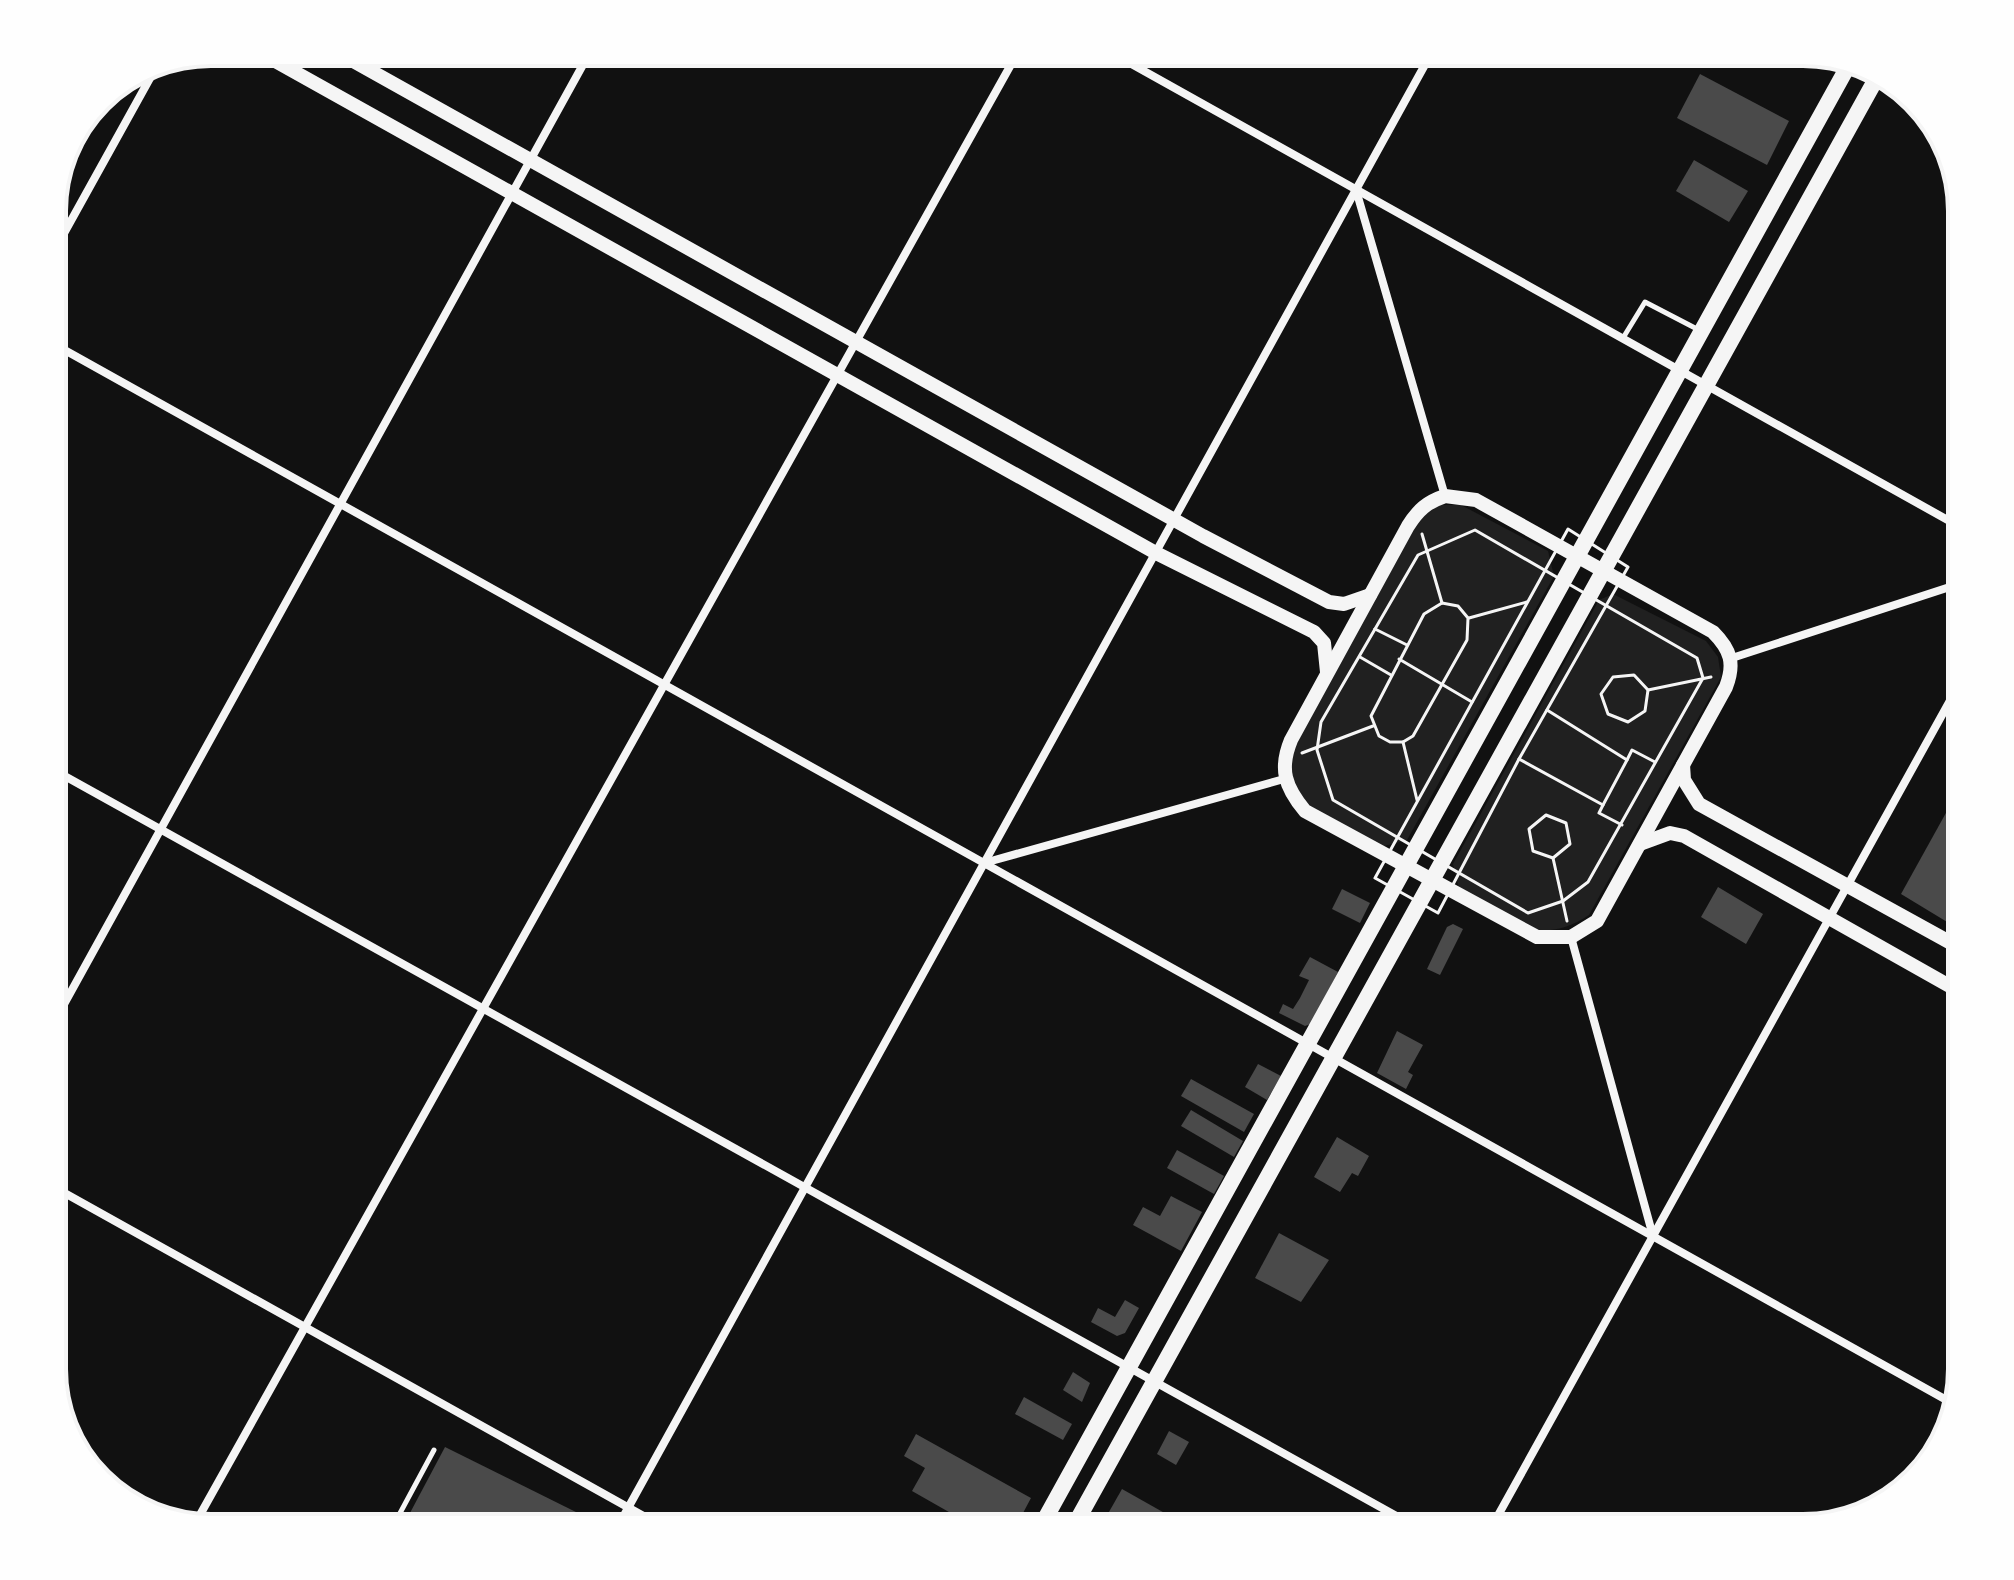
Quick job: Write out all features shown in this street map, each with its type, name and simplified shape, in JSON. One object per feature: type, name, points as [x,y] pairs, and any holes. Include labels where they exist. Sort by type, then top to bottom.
[{"type":"main road","points":[[284,66],[1156,553],[1314,632],[1324,643],[1326,676]]},
{"type":"main road","points":[[362,66],[1174,520],[1329,602],[1344,604],[1371,595]]},
{"type":"main road","points":[[1048,1514],[1845,72]]},
{"type":"main road","points":[[1081,1514],[1873,84]]},
{"type":"main road","points":[[1445,496],[1476,500],[1713,632],[1726,645],[1732,658],[1731,674],[1597,921],[1571,937],[1537,937],[1305,811],[1284,779],[1284,758],[1416,512],[1429,501],[1445,496]]},
{"type":"main road","points":[[1683,765],[1684,780],[1699,804],[1948,941]]},
{"type":"main road","points":[[1640,844],[1656,836],[1684,836],[1948,985]]},
{"type":"street","points":[[66,1001],[582,66]]},
{"type":"street","points":[[201,1513],[1010,66]]},
{"type":"street","points":[[1135,66],[1948,520]]},
{"type":"street","points":[[624,1514],[1424,66]]},
{"type":"street","points":[[66,230],[149,80]]},
{"type":"street","points":[[1356,190],[1445,496]]},
{"type":"street","points":[[66,351],[1944,1399]]},
{"type":"street","points":[[1732,658],[1948,588]]},
{"type":"street","points":[[1499,1514],[1850,887],[1948,705]]},
{"type":"street","points":[[66,777],[1393,1514]]},
{"type":"street","points":[[984,863],[1284,779]]},
{"type":"street","points":[[1571,937],[1653,1236]]},
{"type":"street","points":[[66,1194],[640,1514]]},
{"type":"lane","points":[[1623,338],[1645,302],[1702,331]]},
{"type":"lane","points":[[400,1514],[434,1450]]},
{"type":"path","points":[[1416,512],[1442,603]]},
{"type":"path","points":[[1375,878],[1568,529]]},
{"type":"path","points":[[1468,618],[1527,602]]},
{"type":"path","points":[[1442,603],[1458,606],[1468,618],[1467,640],[1413,736],[1403,742],[1390,742],[1379,736],[1373,726],[1374,707],[1424,614],[1442,603]]},
{"type":"path","points":[[1375,629],[1407,645]]},
{"type":"path","points":[[1359,656],[1391,675]]},
{"type":"path","points":[[1399,659],[1472,702]]},
{"type":"path","points":[[1648,690],[1731,674]]},
{"type":"path","points":[[1634,675],[1648,690],[1645,711],[1628,722],[1608,714],[1601,694],[1613,677],[1634,675]]},
{"type":"path","points":[[1547,710],[1627,760]]},
{"type":"path","points":[[1284,758],[1317,750],[1373,726]]},
{"type":"path","points":[[1403,742],[1417,800]]},
{"type":"path","points":[[1622,825],[1599,813],[1603,805],[1632,750],[1655,762]]},
{"type":"path","points":[[1519,759],[1603,805]]},
{"type":"path","points":[[1546,815],[1566,823],[1570,844],[1553,858],[1533,851],[1529,829],[1546,815]]},
{"type":"path","points":[[1553,858],[1571,937]]},
{"type":"shaded area","points":[[1439,505],[1461,505],[1548,551],[1554,576],[1407,840],[1384,846],[1303,803],[1292,779],[1289,756],[1420,518]]},
{"type":"shaded area","points":[[1613,594],[1706,641],[1718,657],[1721,677],[1589,915],[1553,930],[1537,930],[1508,919],[1459,889],[1453,864],[1599,600]]},
{"type":"building","points":[[1700,74],[1789,121],[1767,165],[1677,118]]},
{"type":"building","points":[[1694,160],[1748,191],[1729,222],[1676,191]]},
{"type":"building","points":[[1948,809],[1948,923],[1901,894]]},
{"type":"building","points":[[1718,887],[1763,914],[1746,944],[1701,917]]},
{"type":"building","points":[[1342,889],[1370,903],[1360,923],[1332,909]]},
{"type":"building","points":[[1453,924],[1463,929],[1440,975],[1427,969],[1447,927]]},
{"type":"building","points":[[1310,957],[1338,972],[1311,1024],[1305,1026],[1279,1013],[1283,1004],[1293,1009],[1300,998],[1309,980],[1299,976]]},
{"type":"building","points":[[1397,1031],[1423,1045],[1408,1072],[1413,1075],[1406,1089],[1377,1073]]},
{"type":"building","points":[[1258,1064],[1281,1076],[1267,1100],[1245,1087]]},
{"type":"building","points":[[1191,1079],[1254,1114],[1244,1132],[1181,1096]]},
{"type":"building","points":[[1191,1110],[1243,1141],[1234,1157],[1181,1126]]},
{"type":"building","points":[[1337,1137],[1369,1156],[1358,1176],[1352,1173],[1340,1192],[1314,1177]]},
{"type":"building","points":[[1177,1150],[1224,1176],[1214,1194],[1167,1168]]},
{"type":"building","points":[[1171,1196],[1202,1212],[1181,1251],[1133,1225],[1143,1207],[1160,1216]]},
{"type":"building","points":[[1279,1233],[1329,1260],[1301,1302],[1255,1278]]},
{"type":"building","points":[[1125,1300],[1139,1308],[1125,1333],[1117,1336],[1091,1322],[1098,1308],[1115,1317]]},
{"type":"building","points":[[1073,1372],[1090,1383],[1082,1402],[1063,1390]]},
{"type":"building","points":[[1024,1397],[1072,1424],[1063,1440],[1015,1414]]},
{"type":"building","points":[[1169,1431],[1189,1442],[1176,1465],[1157,1454]]},
{"type":"building","points":[[916,1434],[1031,1498],[1022,1514],[952,1514],[912,1491],[925,1468],[904,1456]]},
{"type":"building","points":[[445,1447],[580,1514],[409,1514]]},
{"type":"building","points":[[1122,1489],[1166,1514],[1108,1514]]}]
